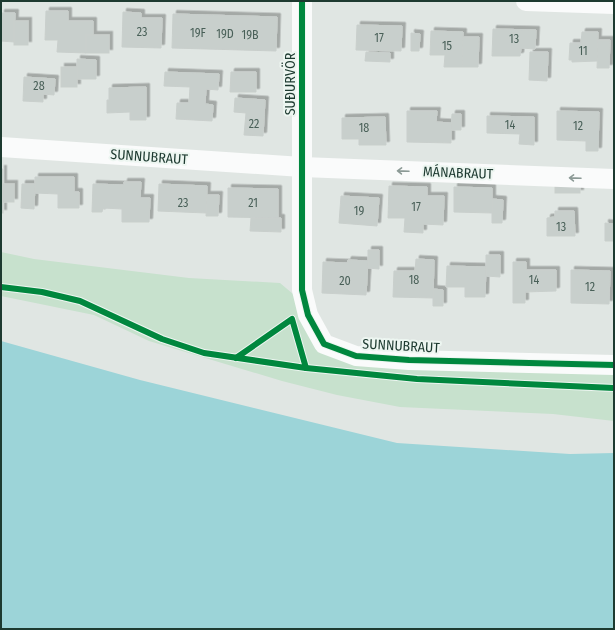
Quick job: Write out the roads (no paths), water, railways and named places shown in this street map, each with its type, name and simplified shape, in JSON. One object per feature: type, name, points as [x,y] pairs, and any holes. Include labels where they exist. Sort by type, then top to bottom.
[{"type":"street","name":"SUÐURVÖR","points":[[302,1],[302,167]]},
{"type":"street","points":[[526,1],[614,4]]},
{"type":"street","name":"SUNNUBRAUT","points":[[1,147],[302,167],[302,290],[308,315],[324,344],[356,356],[394,359],[614,365]]},
{"type":"street","name":"MÁNABRAUT","points":[[302,167],[614,180]]},
{"type":"water","points":[[1,341],[140,380],[397,443],[570,454],[614,453],[614,629],[1,629]]}]
